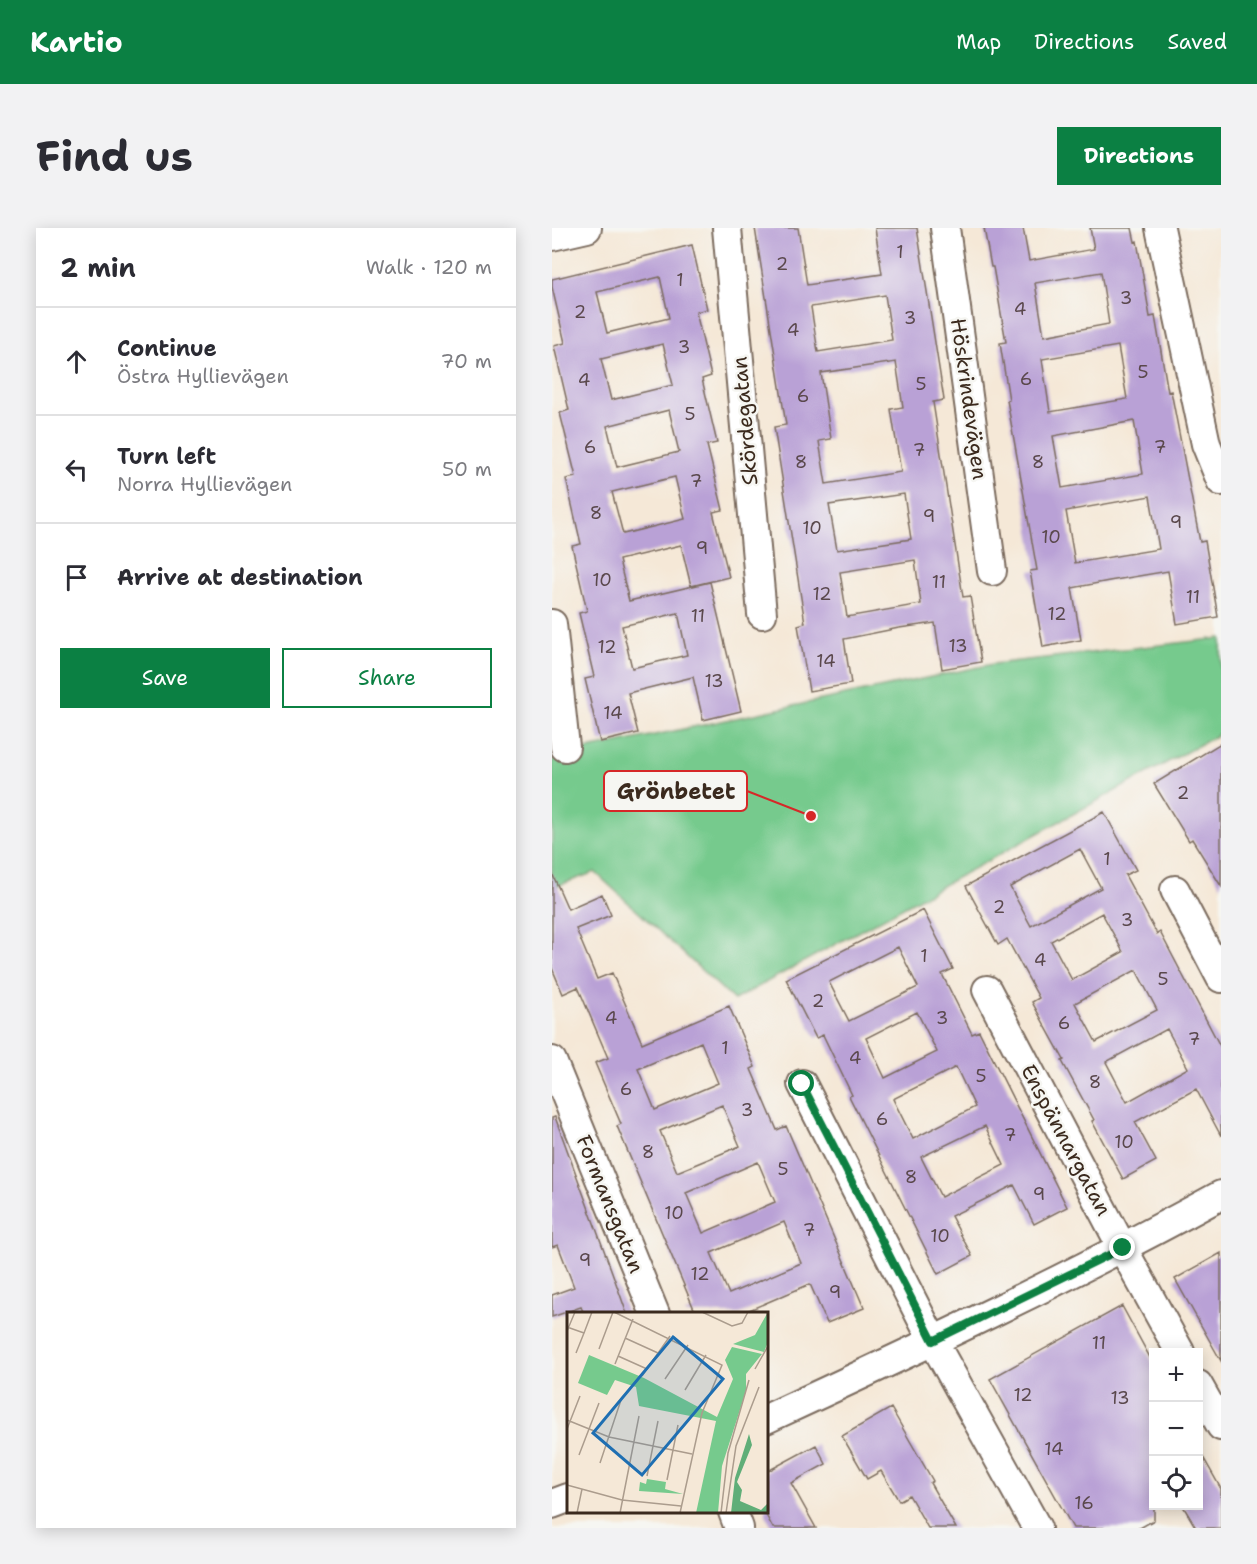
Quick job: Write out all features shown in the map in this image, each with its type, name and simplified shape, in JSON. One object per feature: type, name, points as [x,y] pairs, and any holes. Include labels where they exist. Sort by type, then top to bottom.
[{"type":"street","points":[[552,236],[587,228]]},
{"type":"street","name":"Skördegatan","points":[[727,228],[762,614]]},
{"type":"street","name":"Höskrindevägen","points":[[945,228],[992,571]]},
{"type":"street","points":[[1160,228],[1206,444],[1221,481]]},
{"type":"street","points":[[552,624],[566,747]]},
{"type":"street","points":[[1175,891],[1221,978]]},
{"type":"street","name":"Enspännargatan","points":[[987,990],[1177,1348]]},
{"type":"street","name":"Formansgatan","points":[[552,1061],[654,1312]]},
{"type":"street","points":[[802,1084],[933,1341],[1037,1528]]},
{"type":"street","points":[[768,1418],[1123,1248],[1221,1195]]},
{"type":"street","points":[[1203,1394],[1221,1426]]},
{"type":"street","points":[[552,1504],[567,1498]]},
{"type":"street","points":[[733,1513],[739,1528]]},
{"type":"green space","points":[[1221,638],[1221,733],[734,1000],[595,872],[552,888],[552,760],[588,749],[993,664]]},
{"type":"building","points":[[755,228],[798,228],[807,285],[882,274],[875,228],[917,228],[944,400],[933,402],[963,597],[970,596],[981,662],[942,669],[935,623],[899,628],[844,639],[851,684],[809,691],[798,625],[805,623],[774,427],[786,425]],"holes":[[[885,295],[892,340],[818,352],[811,307]],[[896,362],[903,407],[891,409],[901,472],[826,484],[819,441],[831,439],[821,373]],[[904,494],[911,539],[837,550],[829,505]],[[915,560],[921,604],[847,617],[840,572]]]},
{"type":"building","points":[[984,228],[1023,228],[1029,261],[1094,249],[1090,228],[1132,228],[1135,242],[1137,241],[1150,317],[1155,316],[1168,392],[1171,391],[1200,542],[1205,541],[1218,617],[1177,624],[1168,571],[1109,581],[1072,588],[1081,640],[1043,647],[1030,571],[1037,570],[1007,400],[1009,400],[1000,343],[1006,342],[993,267],[991,267]],"holes":[[[1101,272],[1109,324],[1044,336],[1035,283]],[[1118,346],[1127,399],[1050,412],[1042,359]],[[1134,421],[1143,474],[1062,488],[1053,436]],[[1150,496],[1159,549],[1075,563],[1066,511]]]},
{"type":"building","points":[[692,245],[707,309],[696,312],[711,376],[702,379],[717,443],[707,445],[723,510],[713,512],[729,577],[691,586],[681,545],[619,560],[629,601],[710,582],[741,711],[703,720],[693,677],[628,693],[638,733],[600,742],[585,679],[594,677],[579,613],[587,611],[572,546],[581,544],[566,479],[576,477],[560,413],[569,410],[554,346],[565,343],[552,279]],"holes":[[[660,277],[669,318],[607,333],[597,292]],[[663,344],[673,385],[611,400],[601,359]],[[669,410],[679,452],[617,467],[607,426]],[[675,477],[685,519],[623,534],[612,492]],[[678,613],[687,655],[632,668],[622,626]]]},
{"type":"building","points":[[1221,743],[1221,886],[1192,839],[1189,841],[1154,784]]},
{"type":"building","points":[[1104,812],[1136,870],[1125,875],[1157,934],[1160,932],[1221,1048],[1221,1136],[1196,1089],[1135,1122],[1156,1161],[1123,1179],[1062,1061],[1064,1060],[1032,1002],[1039,998],[1007,939],[998,945],[966,886]],"holes":[[[1080,849],[1101,888],[1031,926],[1010,887]],[[1102,913],[1123,952],[1072,980],[1051,941]],[[1136,970],[1157,1010],[1096,1042],[1075,1003]],[[1167,1029],[1188,1068],[1127,1102],[1106,1062]]]},
{"type":"building","points":[[552,873],[568,909],[602,894],[611,915],[576,929],[597,979],[612,973],[642,1043],[729,1006],[755,1067],[751,1069],[777,1130],[786,1126],[864,1308],[827,1323],[810,1284],[745,1312],[688,1312],[694,1309],[617,1126],[621,1124],[595,1063],[608,1058],[578,987],[563,994],[552,968]],"holes":[[[701,1042],[718,1083],[655,1110],[638,1069]],[[722,1105],[740,1146],[677,1172],[660,1131]],[[758,1162],[775,1202],[703,1233],[686,1193]],[[784,1222],[801,1263],[729,1294],[711,1253]]]},
{"type":"building","points":[[923,910],[953,969],[942,974],[972,1034],[979,1031],[1067,1207],[1034,1224],[1014,1185],[951,1216],[972,1256],[938,1274],[849,1096],[852,1095],[823,1035],[816,1038],[786,979]],"holes":[[[898,947],[918,987],[849,1021],[829,982]],[[917,1012],[937,1052],[885,1078],[866,1038]],[[956,1067],[975,1107],[913,1139],[893,1099]],[[985,1126],[1004,1165],[941,1197],[921,1157]]]},
{"type":"building","points":[[555,1117],[626,1312],[583,1312],[581,1307],[552,1317],[552,1295],[574,1287],[558,1245],[552,1247],[552,1118]]},
{"type":"building","points":[[1221,1253],[1221,1361],[1175,1279]]},
{"type":"building","points":[[1122,1306],[1149,1356],[1149,1510],[1154,1510],[1154,1520],[1140,1528],[1073,1528],[990,1379]]},
{"type":"building","points":[[891,1408],[933,1481],[930,1483],[956,1528],[928,1528],[909,1495],[899,1501],[881,1471],[867,1479],[842,1436]]},
{"type":"building","points":[[816,1445],[826,1464],[791,1483],[816,1528],[773,1528],[766,1515],[768,1513],[768,1471]]},
{"type":"building","points":[[1203,1457],[1221,1489],[1221,1528],[1196,1528],[1185,1510],[1203,1510]]},
{"type":"place","name":"Grönbetet","points":[[811,816]]},
{"type":"route","points":[[802,1084],[933,1341],[1123,1248]]}]
